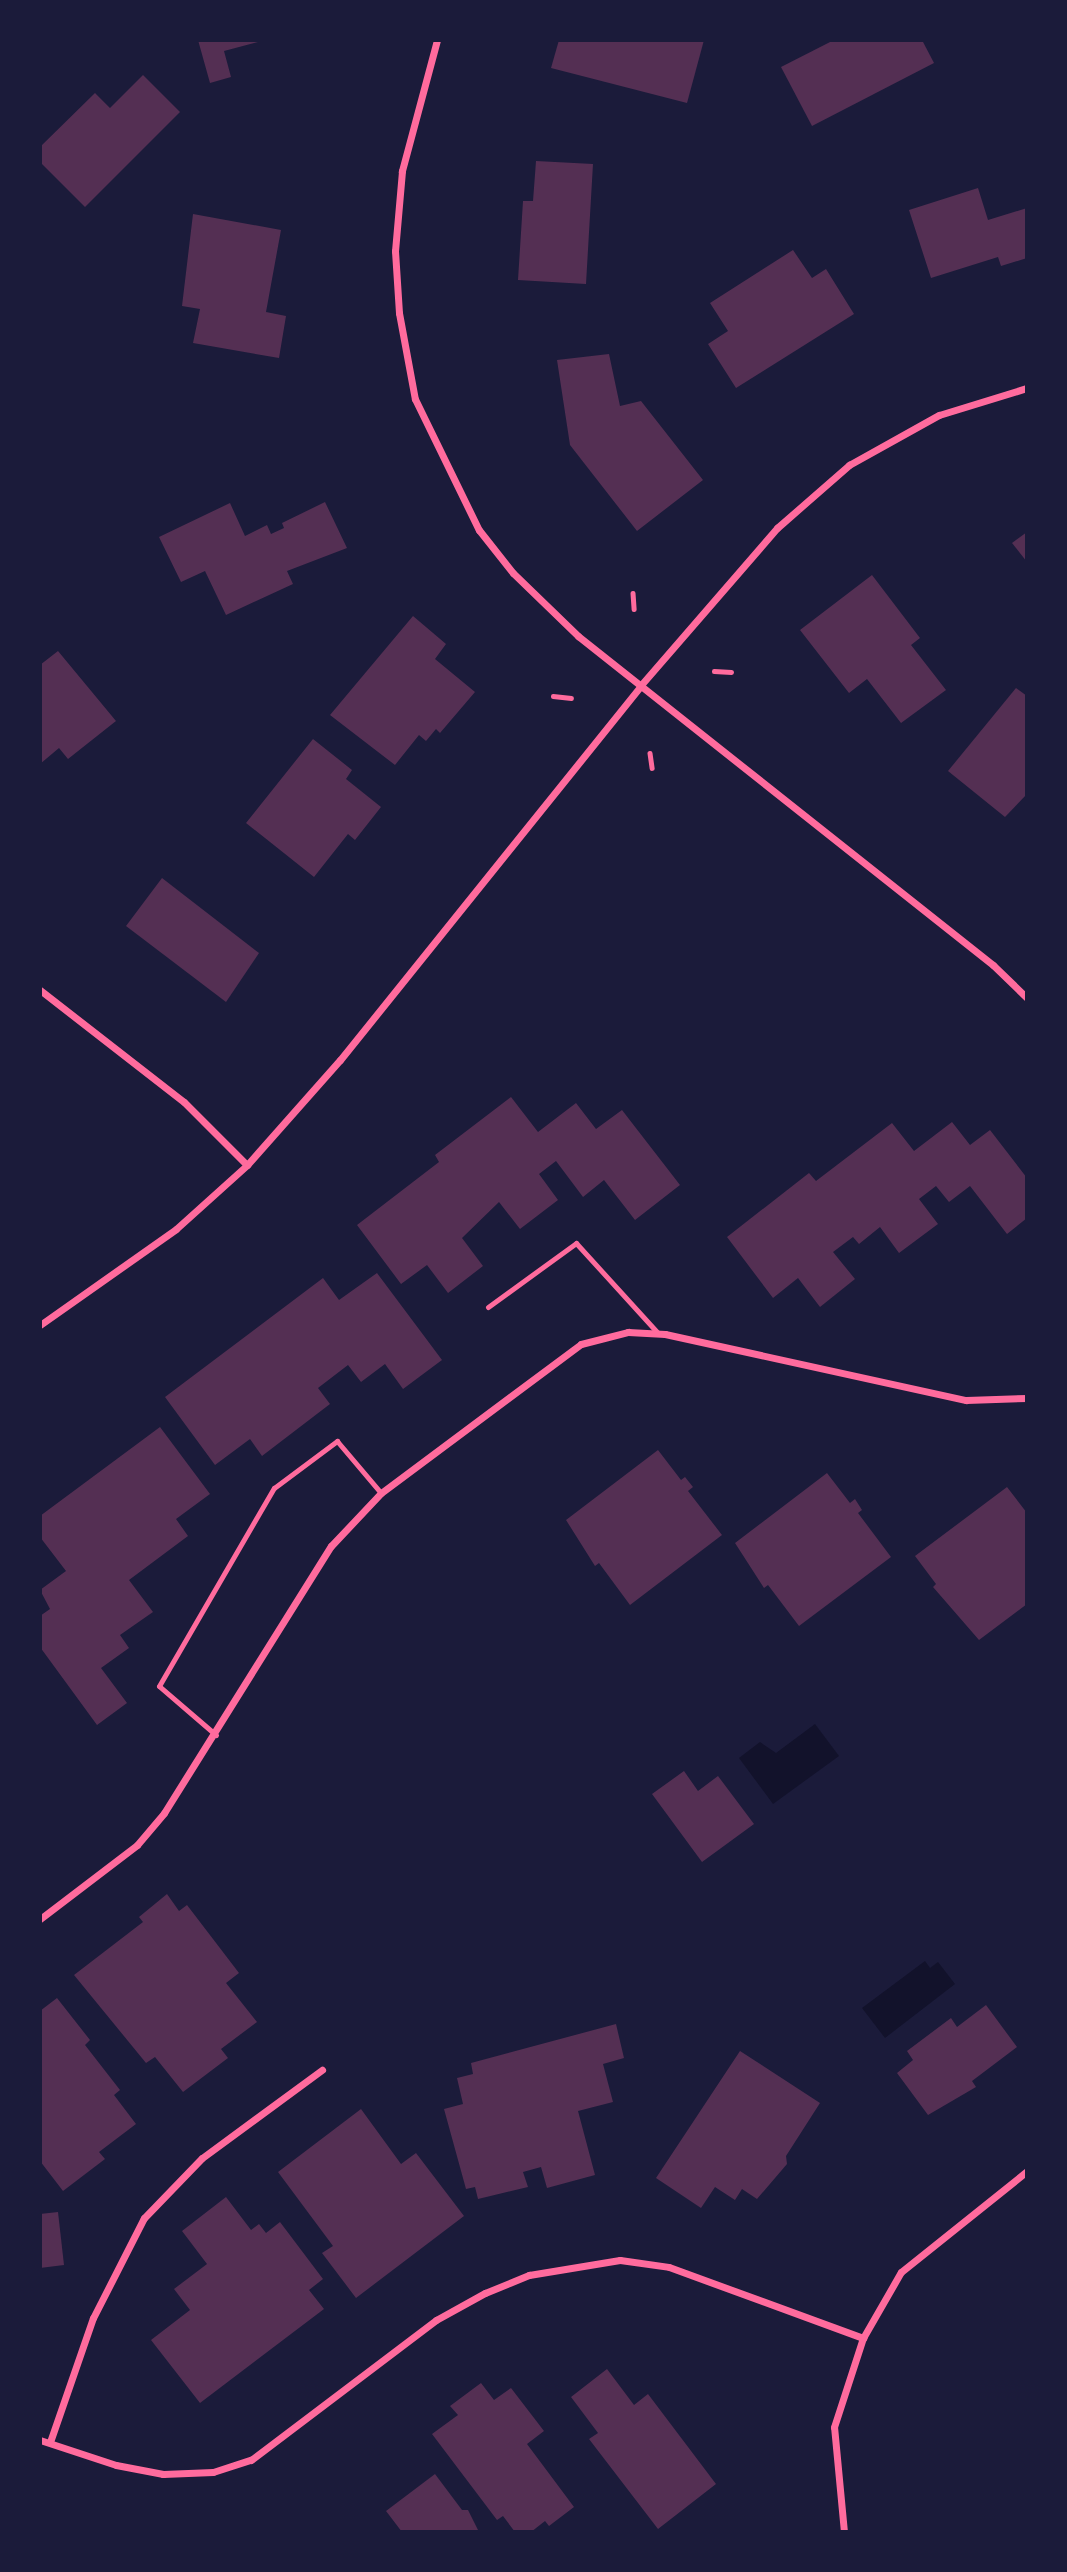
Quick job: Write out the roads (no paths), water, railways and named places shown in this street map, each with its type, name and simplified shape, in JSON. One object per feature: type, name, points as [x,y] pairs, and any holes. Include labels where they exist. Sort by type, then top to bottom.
[{"type":"street","points":[[437,40],[402,171],[396,251],[399,313],[415,399],[479,530],[513,573],[578,636],[993,965],[1027,998]]},
{"type":"street","points":[[40,1325],[176,1229],[247,1165],[340,1060],[641,685],[777,528],[849,465],[939,415],[1027,388]]},
{"type":"street","points":[[40,990],[184,1102],[247,1165]]},
{"type":"street","points":[[40,1919],[137,1846],[216,1735],[331,1546],[381,1493],[581,1344],[628,1332],[658,1334],[966,1400],[1027,1398]]},
{"type":"street","points":[[50,2442],[93,2318],[144,2218],[202,2158],[322,2070]]},
{"type":"street","points":[[844,2532],[839,2511],[834,2427],[863,2338],[901,2272],[1027,2171]]},
{"type":"street","points":[[40,2440],[116,2465],[163,2474],[212,2472],[251,2460],[436,2320],[485,2293],[529,2275],[620,2260],[669,2267],[863,2338]]},
{"type":"lane","points":[[488,1307],[576,1243],[658,1334]]},
{"type":"lane","points":[[216,1735],[159,1686],[274,1489],[337,1441],[381,1493]]}]
